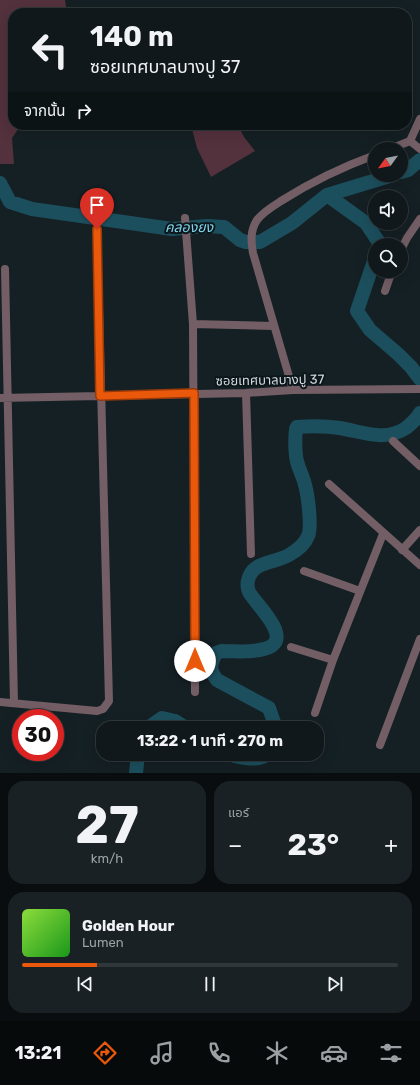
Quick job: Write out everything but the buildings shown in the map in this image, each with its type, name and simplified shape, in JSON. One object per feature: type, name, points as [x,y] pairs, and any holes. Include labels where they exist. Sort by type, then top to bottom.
[{"type":"street","points":[[419,148],[410,141],[420,119]]},
{"type":"street","points":[[293,390],[253,252],[250,235],[257,220],[283,200],[303,188],[347,166],[368,158]]},
{"type":"street","points":[[185,218],[193,324],[195,692]]},
{"type":"street","points":[[407,238],[420,219]]},
{"type":"street","points":[[0,702],[97,711],[103,709],[109,701],[100,396],[97,229]]},
{"type":"street","points":[[5,270],[4,398],[14,703]]},
{"type":"street","points":[[385,291],[390,278]]},
{"type":"street","points":[[193,324],[274,326]]},
{"type":"street","name":"ซอยเทศบาลบางปู 37","points":[[4,398],[293,390],[418,390]]},
{"type":"street","points":[[246,392],[251,554]]},
{"type":"street","points":[[393,441],[420,466]]},
{"type":"street","points":[[329,484],[383,534],[420,565]]},
{"type":"street","points":[[402,550],[420,530]]},
{"type":"street","points":[[315,713],[333,660],[383,534]]},
{"type":"street","points":[[304,571],[360,591]]},
{"type":"street","points":[[380,745],[420,639]]},
{"type":"street","points":[[290,647],[333,660]]},
{"type":"shaded area","points":[[0,0],[65,0],[66,8],[8,8],[8,130],[18,130],[12,138],[14,164],[0,164]]},
{"type":"shaded area","points":[[192,130],[240,130],[255,151],[211,177],[197,148]]},
{"type":"waterway","name":"คลองยง","points":[[408,170],[420,160]]},
{"type":"waterway","name":"คลองยง","points":[[0,183],[10,202],[32,209],[172,229],[207,226],[224,227],[240,240],[246,242],[260,242],[292,223],[327,195],[370,182]]},
{"type":"waterway","points":[[327,195],[366,223],[376,238]]},
{"type":"waterway","points":[[368,278],[357,311],[370,330],[398,354],[420,379]]},
{"type":"waterway","points":[[274,721],[269,708],[217,680],[211,667],[216,653],[222,651],[249,651],[264,649],[273,645],[277,639],[276,631],[272,622],[249,592],[248,583],[249,577],[256,568],[266,563],[284,558],[303,544],[308,536],[310,519],[306,490],[297,460],[295,446],[296,429],[297,427],[314,426],[340,428],[374,435],[390,434],[406,428],[420,413]]},
{"type":"waterway","points":[[158,721],[162,718],[175,721]]},
{"type":"waterway","points":[[136,773],[137,761]]},
{"type":"route","points":[[97,229],[100,396],[194,393],[195,661]]}]
